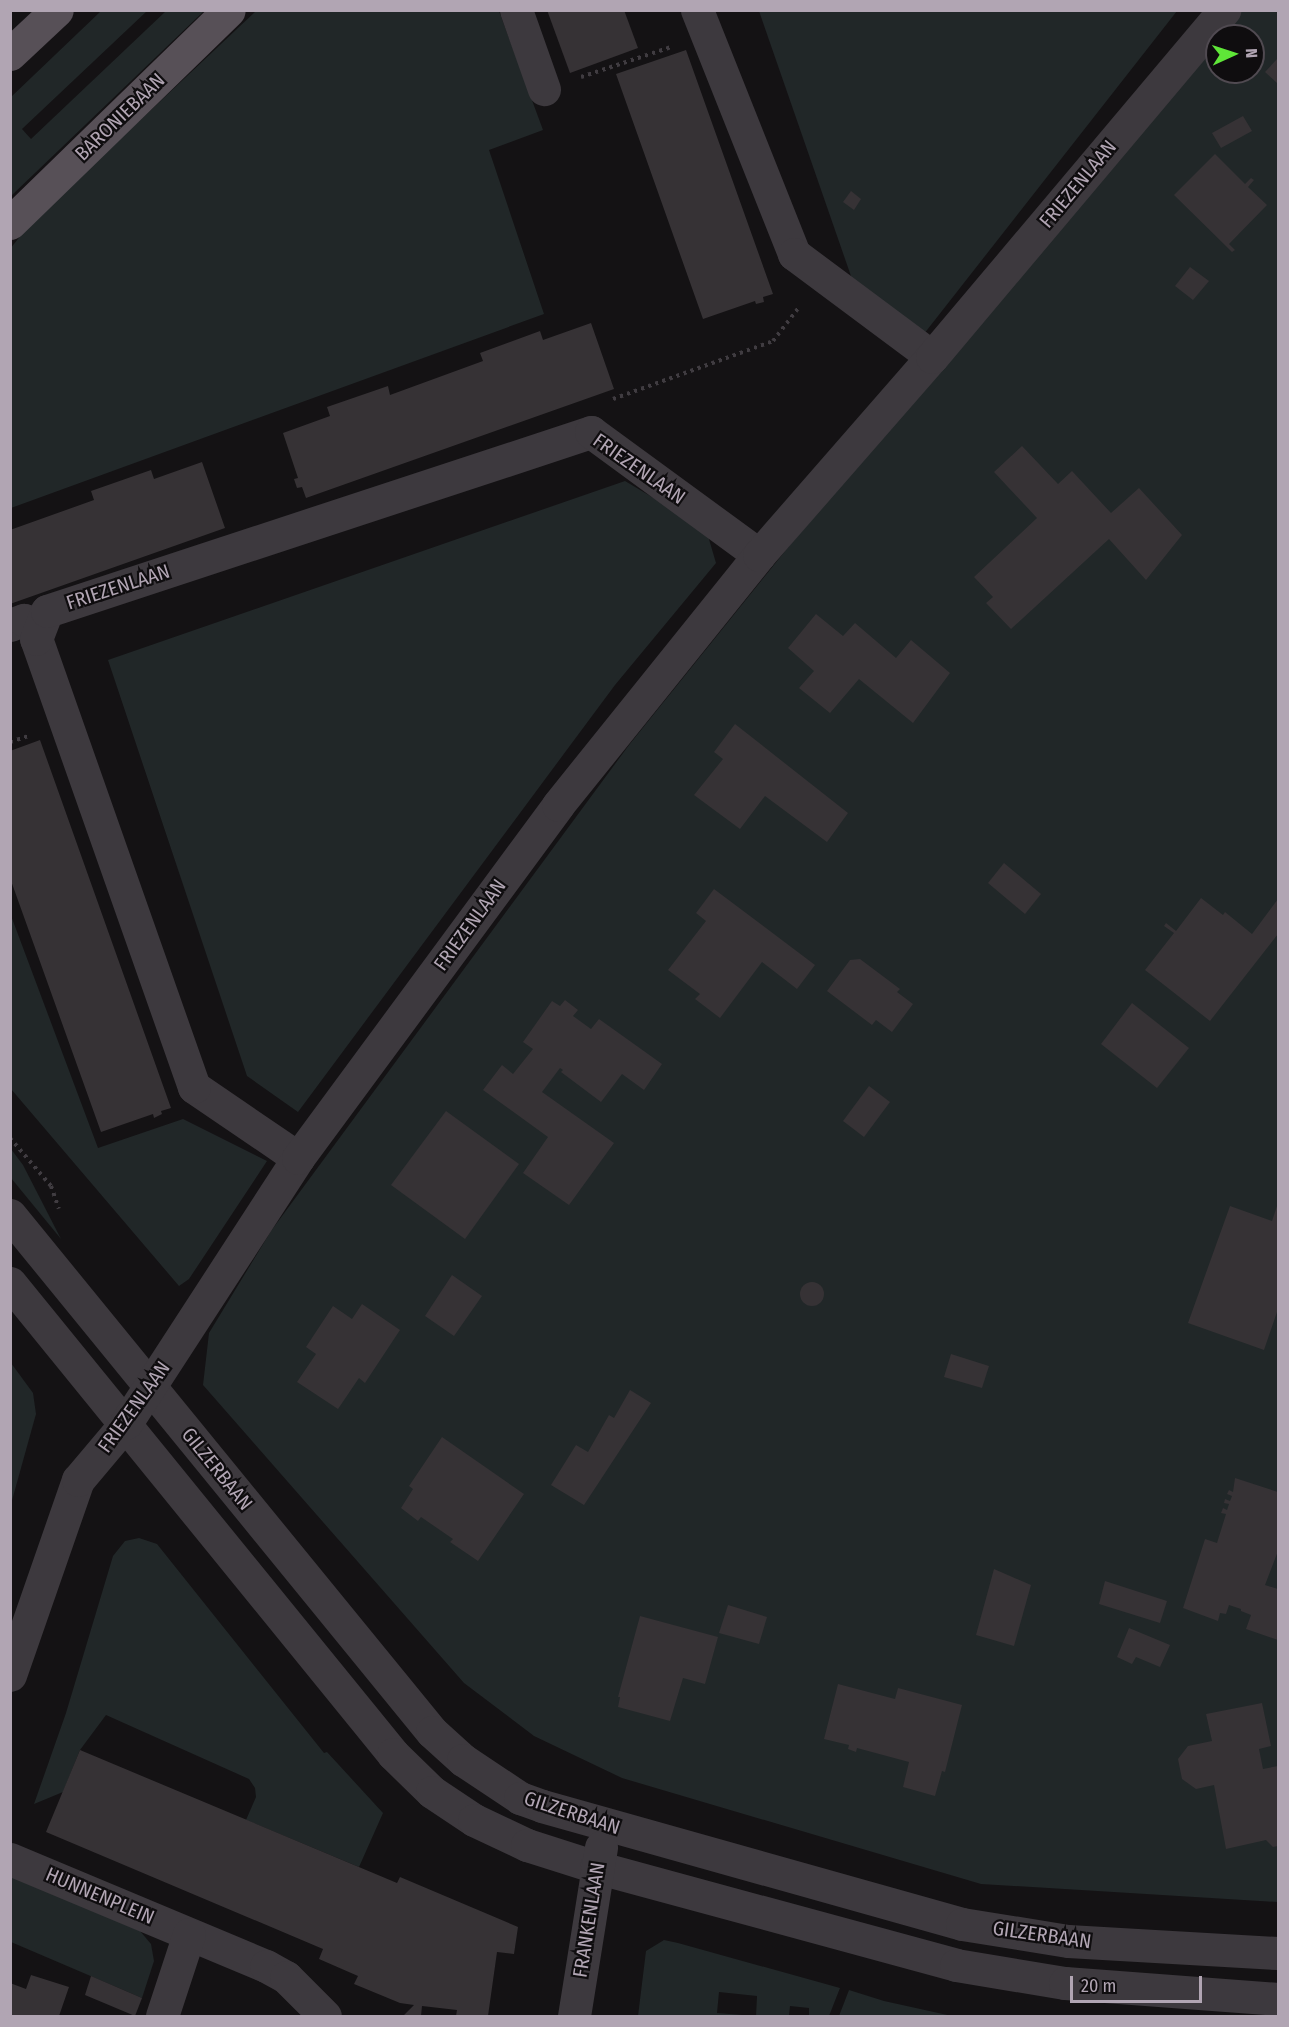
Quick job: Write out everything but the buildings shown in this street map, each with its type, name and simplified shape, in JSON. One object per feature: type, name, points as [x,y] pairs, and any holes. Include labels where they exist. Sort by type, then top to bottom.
[{"type":"main road","points":[[10,54],[57,10]]},
{"type":"main road","name":"BARONIEBAAN","points":[[10,223],[229,10]]},
{"type":"street","points":[[516,10],[544,89]]},
{"type":"street","name":"FRIEZENLAAN","points":[[10,1675],[78,1480],[126,1423],[151,1387],[298,1158],[558,805],[759,555],[932,357],[1224,10]]},
{"type":"street","points":[[702,23],[794,254],[932,357]]},
{"type":"street","name":"FRIEZENLAAN","points":[[298,1158],[194,1088],[36,639],[25,626],[47,611],[591,432],[759,555]]},
{"type":"street","name":"GILZERBAAN","points":[[10,1215],[432,1731],[463,1760],[520,1798],[607,1825],[962,1924],[1068,1941],[1278,1953]]},
{"type":"street","points":[[10,1283],[393,1754],[432,1792],[474,1820],[527,1845],[596,1866],[956,1965],[1065,1983],[1278,1999]]},
{"type":"street","name":"FRANKENLAAN","points":[[573,2016],[596,1866],[607,1825]]},
{"type":"street","name":"HUNNENPLEIN","points":[[10,1859],[286,1977],[325,2016]]},
{"type":"street","points":[[162,2016],[189,1934]]},
{"type":"path","points":[[544,89],[702,23]]},
{"type":"path","points":[[591,432],[610,400],[773,341],[823,277]]},
{"type":"shaded area","points":[[101,11],[147,11],[22,129],[31,139],[166,11],[204,11],[11,196],[11,97]]},
{"type":"shaded area","points":[[256,11],[499,11],[543,130],[489,150],[544,314],[11,508],[10,249],[29,225]]},
{"type":"shaded area","points":[[759,11],[1177,11],[920,339],[852,279]]},
{"type":"shaded area","points":[[1232,11],[1278,11],[1278,1902],[981,1884],[622,1778],[534,1736],[464,1683],[203,1385],[209,1333],[271,1231],[629,745],[786,550],[1205,44],[1205,84],[1265,84],[1265,24],[1221,24]]},
{"type":"shaded area","points":[[625,481],[706,529],[716,563],[615,685],[298,1112],[247,1076],[108,660]]},
{"type":"shaded area","points":[[10,913],[98,1148],[183,1119],[267,1161],[189,1279],[179,1286],[11,1089]]},
{"type":"shaded area","points":[[11,1149],[23,1165],[61,1239],[11,1178]]},
{"type":"shaded area","points":[[11,1363],[33,1393],[36,1414],[11,1504]]},
{"type":"shaded area","points":[[139,1538],[157,1544],[324,1753],[327,1752],[383,1813],[359,1867],[246,1820],[256,1797],[255,1788],[249,1779],[106,1715],[80,1750],[63,1792],[34,1804],[66,1713],[113,1556],[125,1541]]},
{"type":"shaded area","points":[[10,1875],[140,1931],[151,1944],[154,1961],[142,1998],[11,1942]]},
{"type":"shaded area","points":[[664,1940],[840,1988],[829,2016],[809,2016],[809,2008],[790,2006],[789,2016],[756,2016],[638,2016],[646,1951]],"holes":[[[719,1992],[757,1996],[756,2016],[717,2013]]]},
{"type":"shaded area","points":[[849,1990],[884,2001],[952,2016],[839,2016]]}]
